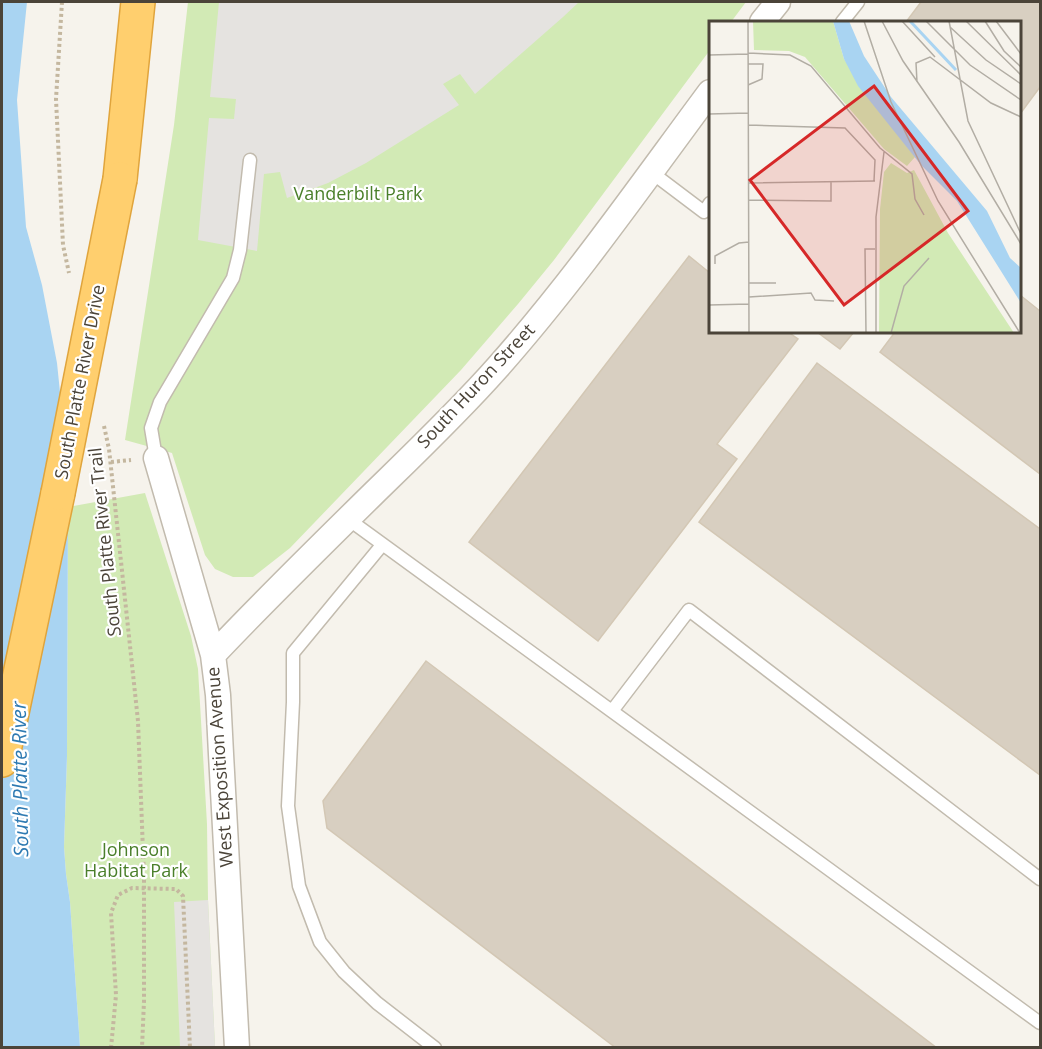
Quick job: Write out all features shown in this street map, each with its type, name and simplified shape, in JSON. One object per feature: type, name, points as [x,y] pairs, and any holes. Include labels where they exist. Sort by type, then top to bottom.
[{"type":"highway","name":"South Platte River Drive","points":[[2,760],[75,412],[120,179],[138,2]]},
{"type":"street","points":[[763,21],[778,2]]},
{"type":"street","name":"South Huron Street","points":[[213,655],[458,411],[496,369],[559,294],[709,95]]},
{"type":"street","name":"West Exposition Avenue","points":[[156,458],[213,655],[218,695],[237,1047]]},
{"type":"lane","points":[[843,21],[858,2]]},
{"type":"lane","points":[[156,458],[151,428],[160,402],[233,278],[240,250],[250,160]]},
{"type":"lane","points":[[651,172],[704,212],[709,205]]},
{"type":"lane","points":[[348,519],[1041,1023]]},
{"type":"lane","points":[[382,545],[293,653],[288,806],[299,886],[320,942],[344,972],[377,1003],[435,1047]]},
{"type":"lane","points":[[612,711],[689,610],[1041,879]]},
{"type":"path","points":[[62,2],[56,99],[63,245],[70,279]]},
{"type":"path","name":"South Platte River Trail","points":[[101,415],[109,449],[138,721],[144,888],[142,1047]]},
{"type":"path","points":[[111,1047],[116,995],[111,913],[118,895],[132,888],[176,889],[183,896],[190,1047]]},
{"type":"green space","name":"Vanderbilt Park","points":[[188,2],[746,2],[732,21],[709,21],[709,51],[554,260],[518,304],[461,370],[290,548],[253,577],[233,577],[215,569],[205,555],[172,453],[125,440],[174,125]]},
{"type":"green space","name":"Johnson Habitat Park","points":[[145,493],[191,636],[198,669],[207,824],[215,1047],[80,1047],[64,847],[67,756],[68,507]]},
{"type":"shaded area","points":[[219,2],[579,2],[475,94],[460,74],[443,84],[459,105],[366,163],[328,183],[287,198],[280,172],[264,174],[257,251],[198,240],[209,118],[234,119],[236,99],[210,97]]},
{"type":"shaded area","points":[[208,900],[215,1047],[180,1047],[174,902]]},
{"type":"water","name":"South Platte River","points":[[2,2],[27,2],[17,100],[26,227],[42,285],[57,363],[65,441],[68,507],[67,756],[64,847],[80,1047],[2,1048]]},
{"type":"building","points":[[921,2],[1040,2],[1040,87],[1021,113],[1021,21],[907,21]]},
{"type":"building","points":[[689,256],[709,272],[709,333],[789,333],[798,339],[717,444],[737,459],[598,641],[469,542]]},
{"type":"building","points":[[1021,296],[1040,311],[1040,474],[880,352],[894,333],[1021,333]]},
{"type":"building","points":[[818,333],[853,333],[840,349]]},
{"type":"building","points":[[817,363],[1040,529],[1040,775],[699,522]]},
{"type":"building","points":[[426,661],[937,1048],[616,1048],[327,828],[323,801]]}]
